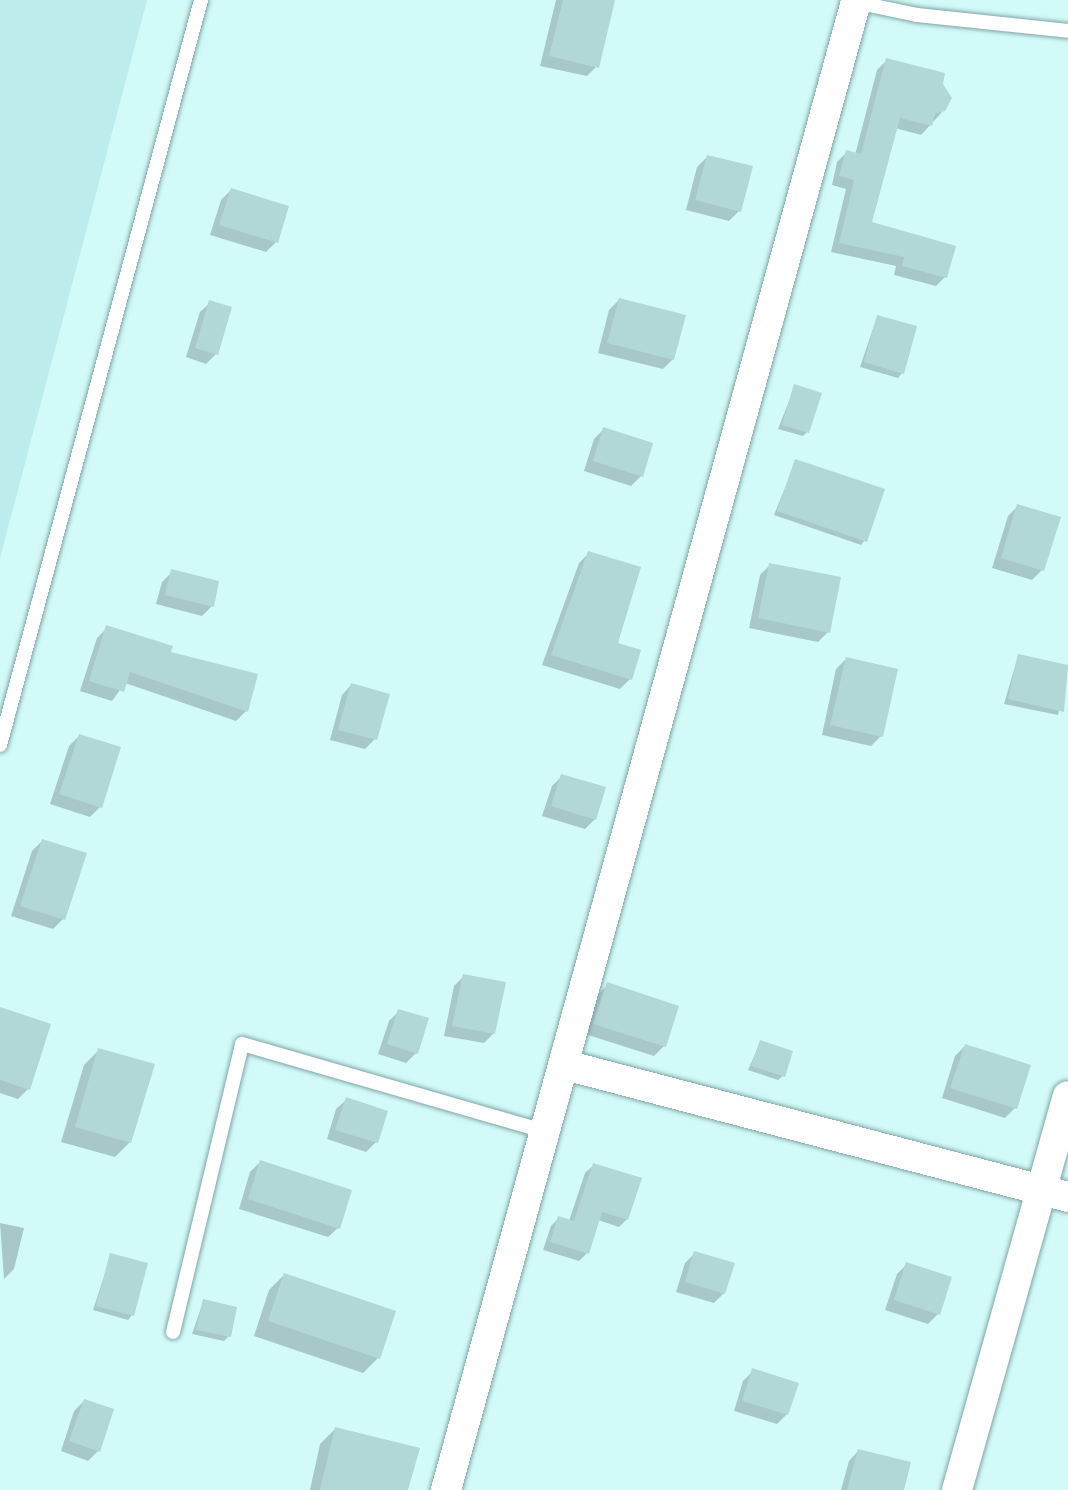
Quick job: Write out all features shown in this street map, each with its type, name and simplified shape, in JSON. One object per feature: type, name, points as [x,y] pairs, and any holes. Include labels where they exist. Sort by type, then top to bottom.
[{"type":"street","points":[[446,1490],[565,1065],[850,1]]},
{"type":"street","points":[[565,1065],[1054,1194]]},
{"type":"street","points":[[957,1490],[1054,1194],[1068,1096]]},
{"type":"lane","points":[[0,745],[201,0]]},
{"type":"lane","points":[[850,1],[917,15],[1068,31]]},
{"type":"lane","points":[[173,1332],[242,1044],[546,1132]]},
{"type":"shaded area","points":[[0,0],[147,0],[0,558]]},
{"type":"building","points":[[563,0],[615,0],[599,68],[549,56]]},
{"type":"building","points":[[886,58],[945,73],[943,84],[952,98],[945,111],[935,114],[932,126],[900,118],[872,222],[956,246],[947,278],[902,266],[904,257],[839,243],[854,180],[839,176],[846,150],[861,154]]},
{"type":"building","points":[[707,155],[753,166],[741,212],[695,200]]},
{"type":"building","points":[[231,188],[289,206],[278,243],[219,225]]},
{"type":"building","points":[[619,298],[686,315],[674,360],[607,343]]},
{"type":"building","points":[[209,300],[232,307],[218,355],[195,348]]},
{"type":"building","points":[[877,315],[917,326],[904,374],[864,362]]},
{"type":"building","points":[[794,384],[822,393],[809,433],[782,425]]},
{"type":"building","points":[[603,427],[653,443],[643,477],[593,461]]},
{"type":"building","points":[[795,459],[885,489],[867,542],[777,511]]},
{"type":"building","points":[[1017,504],[1061,517],[1044,571],[1001,558]]},
{"type":"building","points":[[588,551],[641,567],[618,643],[641,650],[632,680],[551,655]]},
{"type":"building","points":[[769,563],[841,577],[830,633],[758,618]]},
{"type":"building","points":[[171,569],[219,581],[214,607],[165,595]]},
{"type":"building","points":[[106,625],[173,646],[171,652],[258,674],[248,712],[130,672],[124,692],[89,681]]},
{"type":"building","points":[[1018,654],[1068,665],[1064,712],[1008,699]]},
{"type":"building","points":[[846,657],[898,669],[883,737],[830,725]]},
{"type":"building","points":[[351,683],[390,694],[377,740],[338,730]]},
{"type":"building","points":[[79,734],[121,747],[102,808],[59,794]]},
{"type":"building","points":[[561,774],[606,787],[596,820],[551,806]]},
{"type":"building","points":[[42,839],[87,853],[65,920],[20,906]]},
{"type":"building","points":[[463,974],[506,982],[495,1034],[452,1026]]},
{"type":"building","points":[[607,982],[679,1006],[666,1047],[593,1024]]},
{"type":"building","points":[[0,1007],[51,1024],[30,1090],[0,1080]]},
{"type":"building","points":[[398,1009],[429,1018],[418,1054],[387,1044]]},
{"type":"building","points":[[760,1040],[793,1051],[785,1077],[751,1066]]},
{"type":"building","points":[[965,1044],[1031,1065],[1017,1109],[950,1088]]},
{"type":"building","points":[[98,1048],[155,1064],[131,1143],[75,1127]]},
{"type":"building","points":[[346,1097],[388,1111],[378,1143],[335,1130]]},
{"type":"building","points":[[260,1160],[352,1190],[340,1229],[248,1199]]},
{"type":"building","points":[[593,1163],[642,1178],[628,1220],[602,1212],[589,1254],[550,1242],[558,1216],[574,1221]]},
{"type":"building","points":[[694,1251],[735,1263],[725,1294],[685,1282]]},
{"type":"building","points":[[110,1253],[148,1263],[134,1316],[96,1306]]},
{"type":"building","points":[[906,1262],[952,1277],[940,1315],[894,1300]]},
{"type":"building","points":[[284,1273],[396,1311],[380,1359],[268,1321]]},
{"type":"building","points":[[203,1299],[237,1307],[231,1337],[196,1330]]},
{"type":"building","points":[[752,1368],[799,1383],[788,1415],[742,1401]]},
{"type":"building","points":[[84,1399],[114,1409],[100,1452],[69,1441]]},
{"type":"building","points":[[335,1427],[420,1448],[408,1490],[320,1490]]},
{"type":"building","points":[[858,1449],[911,1462],[904,1490],[847,1490]]}]
